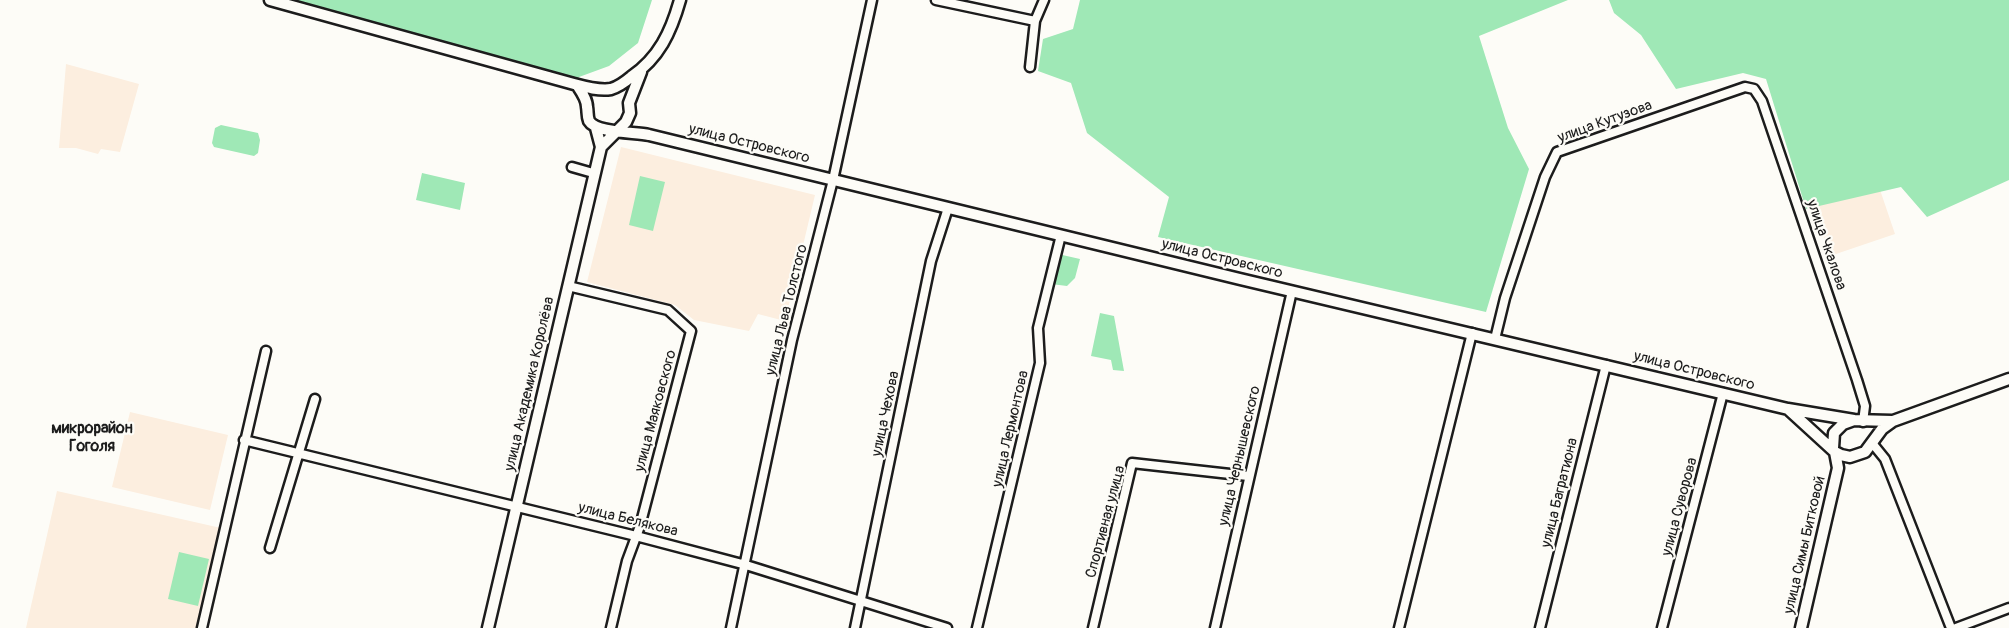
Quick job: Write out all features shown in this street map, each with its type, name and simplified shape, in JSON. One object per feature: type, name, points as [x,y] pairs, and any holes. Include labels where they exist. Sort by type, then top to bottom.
[{"type":"street","points":[[270,0],[577,85],[608,89],[625,97],[649,135]]},
{"type":"street","points":[[587,105],[595,95],[642,69],[654,57],[668,36],[680,0]]},
{"type":"street","name":"улица Льва Толстого","points":[[732,628],[792,340],[834,180],[872,0]]},
{"type":"street","points":[[936,0],[1035,21]]},
{"type":"street","points":[[1030,67],[1035,21],[1044,0]]},
{"type":"street","points":[[600,147],[626,122],[635,85],[642,69]]},
{"type":"street","points":[[577,85],[587,105],[590,122],[596,128],[617,130]]},
{"type":"street","name":"улица Кутузова","points":[[1495,339],[1505,298],[1545,177],[1557,152],[1745,87]]},
{"type":"street","name":"улица Чкалова","points":[[1745,87],[1754,89],[1762,101],[1857,380],[1864,406],[1858,421]]},
{"type":"street","points":[[596,128],[600,147]]},
{"type":"street","name":"улица Островского","points":[[617,130],[649,135],[1788,409],[1858,421],[1893,422]]},
{"type":"street","name":"улица Академика Королёва","points":[[488,628],[600,147]]},
{"type":"street","points":[[572,167],[593,173]]},
{"type":"street","name":"улица Чехова","points":[[855,628],[931,261],[948,208]]},
{"type":"street","name":"улица Лермонтова","points":[[977,628],[1040,363],[1038,328],[1061,235]]},
{"type":"street","name":"улица Маяковского","points":[[568,286],[668,310],[691,331],[636,536],[627,561],[611,628]]},
{"type":"street","name":"улица Чернышевского","points":[[1215,628],[1292,291]]},
{"type":"street","points":[[1399,628],[1472,333]]},
{"type":"street","points":[[202,628],[266,351]]},
{"type":"street","name":"улица Багратиона","points":[[1540,628],[1606,365]]},
{"type":"street","name":"улица Островского","points":[[1872,443],[1882,429],[1893,422],[2009,379]]},
{"type":"street","name":"улица Суворова","points":[[1662,628],[1723,393]]},
{"type":"street","points":[[270,548],[315,399]]},
{"type":"street","name":"улица Островского","points":[[1788,409],[1834,450]]},
{"type":"street","points":[[1838,468],[1833,439],[1839,427],[1858,421],[1871,433],[1872,443],[1885,459],[1951,628]]},
{"type":"street","name":"улица Белякова","points":[[244,440],[746,565],[947,628]]},
{"type":"street","points":[[1834,450],[1848,457],[1858,456],[1866,452],[1872,443]]},
{"type":"street","points":[[1838,468],[1848,457]]},
{"type":"street","name":"Спортивная улица","points":[[1093,628],[1132,463],[1248,477]]},
{"type":"street","name":"улица Симы Битковой","points":[[1800,628],[1838,468]]},
{"type":"street","points":[[1956,628],[2009,608]]},
{"type":"shaded area","points":[[66,64],[139,84],[120,152],[101,149],[98,154],[76,148],[59,148]]},
{"type":"shaded area","points":[[1855,116],[1895,234],[1830,256],[1790,137]]},
{"type":"shaded area","points":[[621,147],[815,195],[785,321],[758,314],[749,331],[694,320],[675,305],[587,282]]},
{"type":"shaded area","points":[[130,412],[228,435],[210,510],[112,487]]},
{"type":"shaded area","points":[[57,491],[221,528],[198,628],[26,628]]},
{"type":"green space","points":[[279,0],[652,0],[638,43],[609,66],[579,77],[574,84]]},
{"type":"green space","points":[[1080,0],[1568,0],[1479,36],[1508,128],[1529,169],[1486,312],[1158,237],[1169,197],[1087,133],[1071,83],[1038,71],[1043,39],[1073,29]]},
{"type":"green space","points":[[1609,0],[2009,0],[2009,180],[1927,217],[1901,187],[1806,209],[1766,79],[1743,73],[1676,89],[1641,35],[1614,13]]},
{"type":"green space","points":[[221,125],[258,133],[260,140],[258,153],[254,156],[214,147],[212,143],[215,128]]},
{"type":"green space","points":[[422,173],[465,183],[460,210],[416,200]]},
{"type":"green space","points":[[640,176],[665,182],[653,231],[629,225]]},
{"type":"green space","points":[[1058,254],[1080,259],[1075,278],[1067,286],[1051,284]]},
{"type":"green space","points":[[1100,313],[1114,316],[1124,371],[1113,370],[1111,360],[1091,356]]},
{"type":"green space","points":[[179,552],[209,559],[198,606],[168,599]]},
{"type":"district","name":"микрорайон Гоголя","points":[[92,438]]}]
